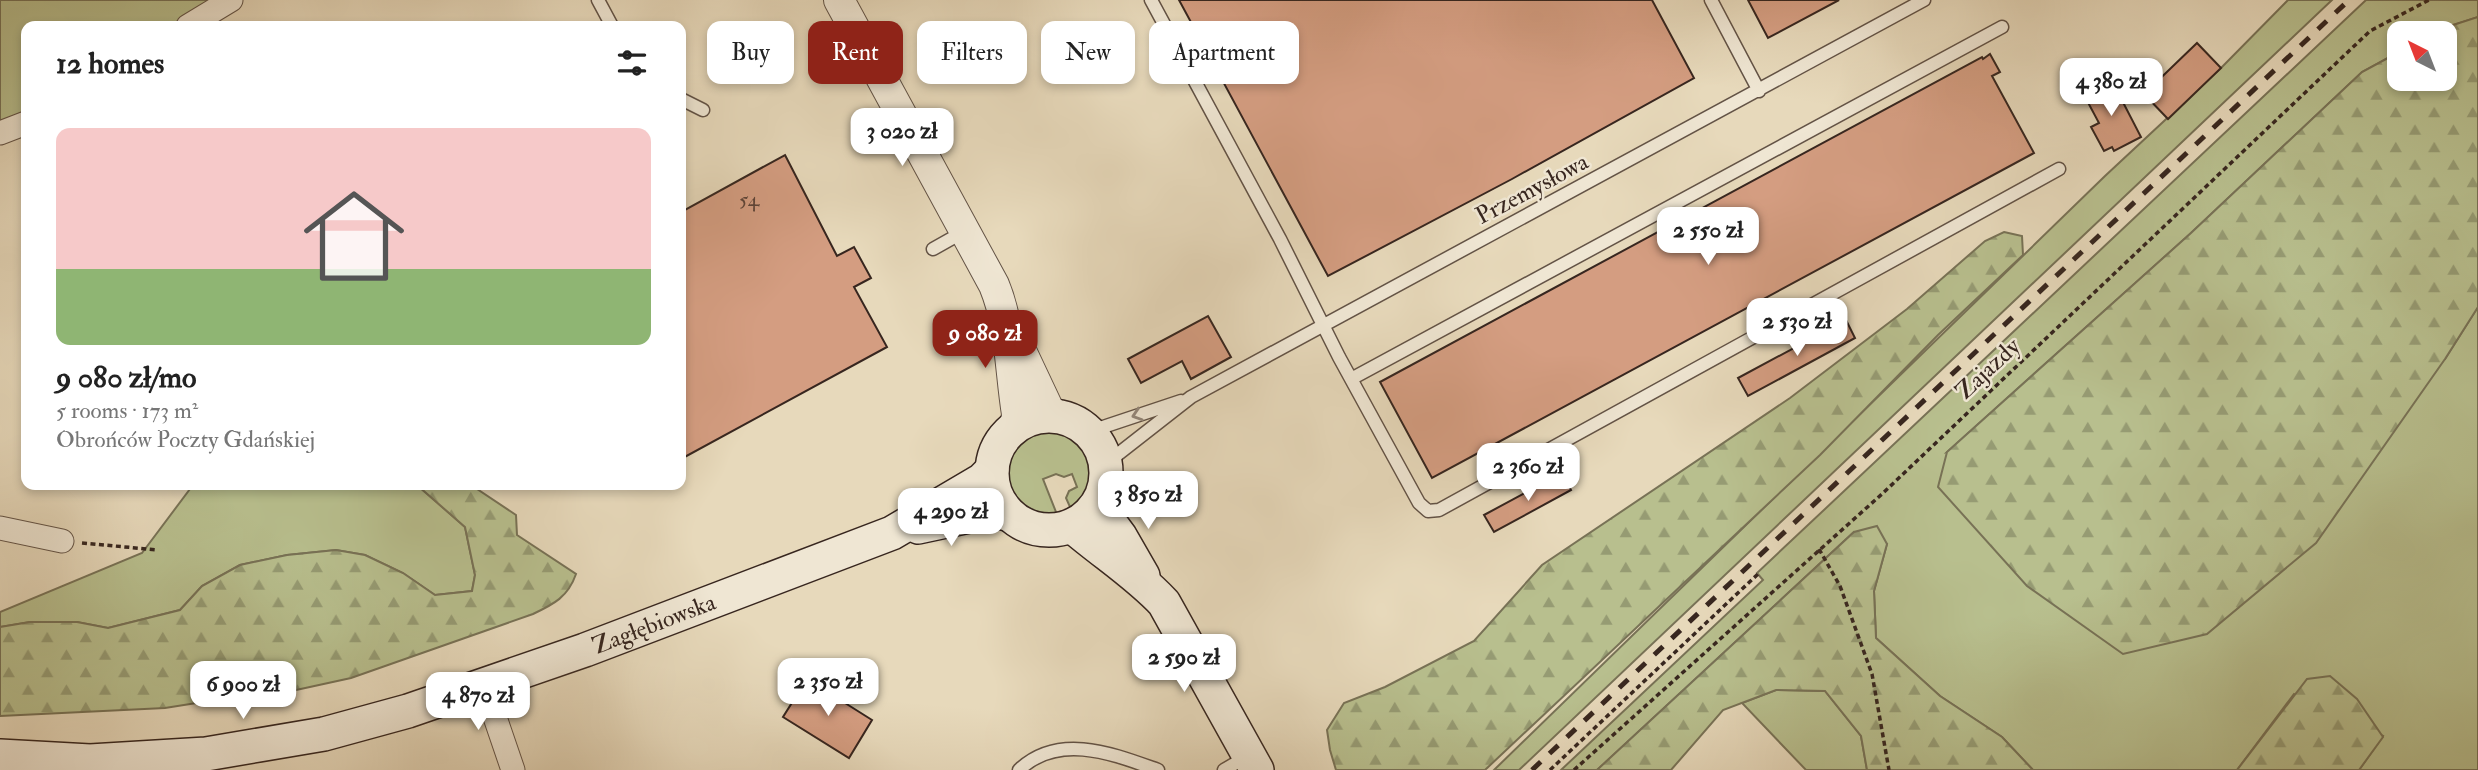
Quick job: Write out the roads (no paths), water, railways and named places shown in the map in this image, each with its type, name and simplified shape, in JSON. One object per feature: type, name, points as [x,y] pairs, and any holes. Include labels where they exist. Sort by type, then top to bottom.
[{"type":"main road","points":[[1038,417],[1070,422],[1097,442],[1106,469],[1104,488],[1097,505],[1072,526],[1045,531],[1031,528],[1008,514],[994,490],[992,470],[1000,443],[1011,430],[1038,417]]},
{"type":"main road","name":"Zagłębiowska","points":[[892,533],[982,480],[992,470]]},
{"type":"main road","points":[[1097,505],[1120,536],[1152,590],[1175,620],[1243,765]]},
{"type":"main road","name":"Zagłębiowska","points":[[0,756],[90,761],[131,760],[218,752],[324,734],[408,711],[585,650],[892,533],[993,512],[1008,514]]},
{"type":"main road","points":[[1072,526],[1152,590]]},
{"type":"street","points":[[196,21],[231,0]]},
{"type":"street","points":[[839,0],[994,285],[1006,318],[1048,408],[1070,422]]},
{"type":"street","points":[[0,133],[21,126]]},
{"type":"street","points":[[1006,318],[1017,414],[1011,430]]},
{"type":"street","points":[[0,528],[62,541]]},
{"type":"street","points":[[484,685],[513,770]]},
{"type":"lane","points":[[598,0],[609,21]]},
{"type":"lane","points":[[1151,0],[1280,239],[1351,379],[1419,503],[1428,511],[1439,510],[2059,169]]},
{"type":"lane","points":[[1711,0],[1759,91]]},
{"type":"lane","name":"Przemysłowa","points":[[1191,397],[1924,0]]},
{"type":"lane","points":[[1351,379],[2003,27]]},
{"type":"lane","points":[[686,101],[704,110]]},
{"type":"lane","points":[[933,249],[965,231]]},
{"type":"lane","points":[[1070,422],[1097,429],[1191,397]]},
{"type":"lane","points":[[1106,469],[1112,458],[1191,397]]},
{"type":"lane","points":[[1019,770],[1038,757],[1077,749],[1109,752],[1158,770]]},
{"type":"railway","points":[[1532,770],[2349,0]]}]
